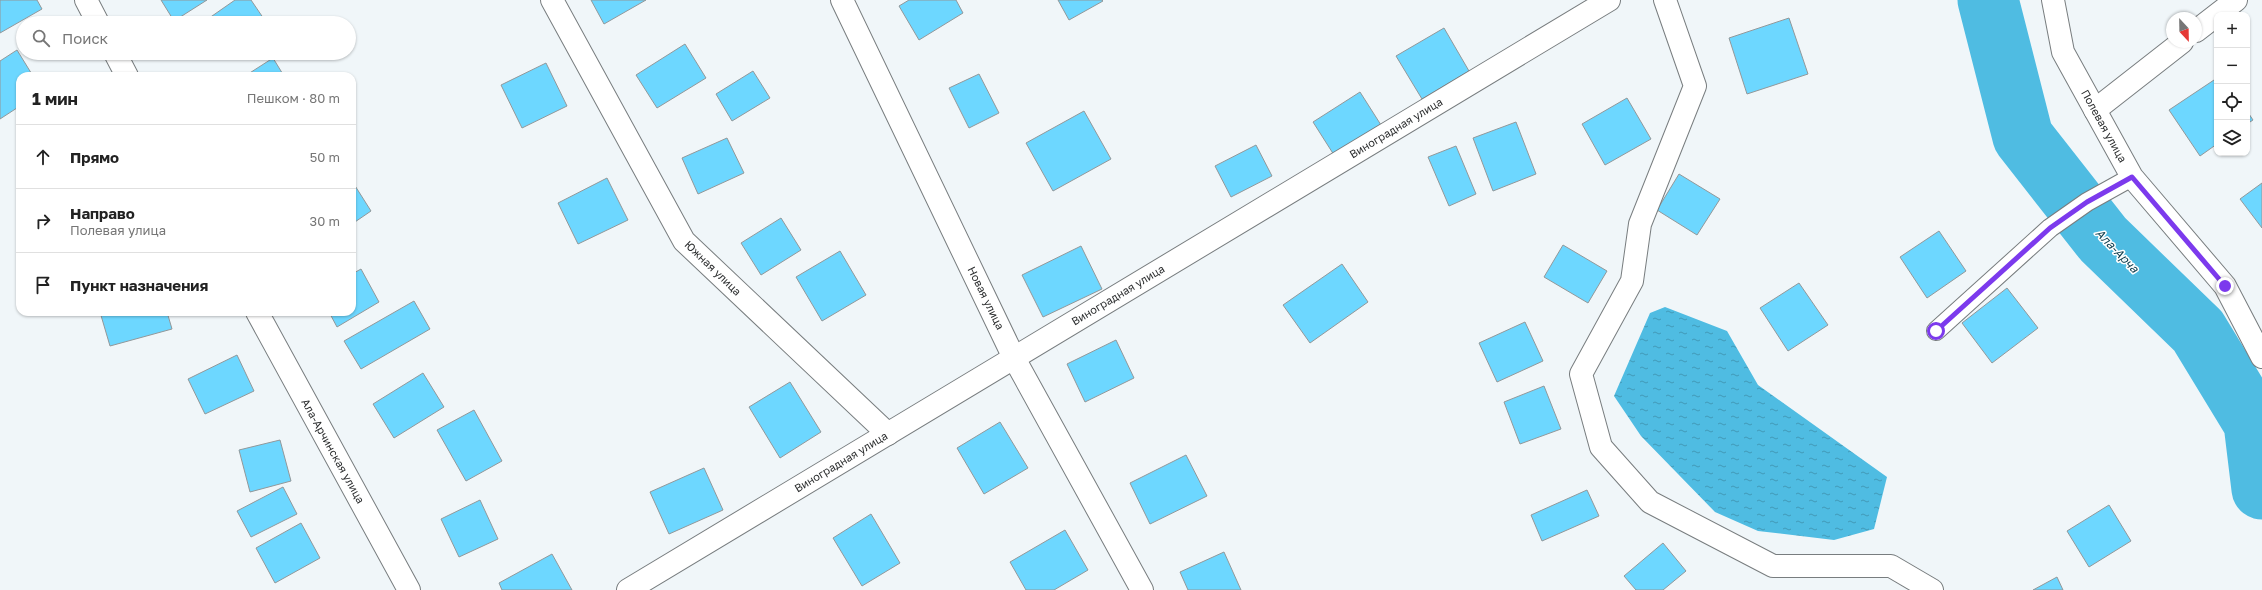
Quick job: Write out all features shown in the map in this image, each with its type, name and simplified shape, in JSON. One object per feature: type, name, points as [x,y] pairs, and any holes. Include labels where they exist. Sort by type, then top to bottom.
[{"type":"street","points":[[86,0],[94,16]]},
{"type":"street","name":"Южная улица","points":[[552,0],[684,241],[888,434]]},
{"type":"street","name":"Новая улица","points":[[842,0],[1014,358],[1142,590]]},
{"type":"street","name":"Виноградная улица","points":[[628,590],[1609,0]]},
{"type":"street","points":[[1664,0],[1695,86],[1640,224],[1632,281],[1581,374],[1601,447],[1650,502],[1773,566],[1891,566],[1932,590]]},
{"type":"street","name":"Полевая улица","points":[[2053,0],[2063,52],[2132,177],[2225,286],[2262,357]]},
{"type":"street","points":[[2202,26],[2236,0]]},
{"type":"street","points":[[2095,110],[2174,48]]},
{"type":"street","points":[[119,60],[125,72]]},
{"type":"street","name":"Ала-Арчинская улица","points":[[259,316],[409,590]]},
{"type":"lane","points":[[1936,331],[2050,228],[2087,202],[2132,177]]},
{"type":"water","points":[[1665,307],[1727,331],[1758,385],[1887,477],[1874,529],[1834,540],[1758,531],[1715,512],[1641,436],[1614,396],[1650,313]]},
{"type":"building","points":[[0,0],[37,0],[42,9],[30,16],[16,16],[16,24],[0,33]]},
{"type":"building","points":[[161,0],[207,0],[182,16],[171,16]]},
{"type":"building","points":[[235,0],[251,0],[262,16],[212,16]]},
{"type":"building","points":[[591,0],[646,0],[604,24]]},
{"type":"building","points":[[909,0],[956,0],[963,13],[919,40],[899,6]]},
{"type":"building","points":[[1058,0],[1102,0],[1103,1],[1069,20]]},
{"type":"building","points":[[1789,18],[1808,74],[1747,94],[1729,38]]},
{"type":"building","points":[[1444,28],[1469,71],[1422,99],[1396,56]]},
{"type":"building","points":[[685,44],[706,78],[657,108],[636,75]]},
{"type":"building","points":[[16,51],[16,60],[23,60],[31,72],[16,72],[16,109],[0,119],[0,61]]},
{"type":"building","points":[[270,60],[274,60],[282,72],[251,72]]},
{"type":"building","points":[[546,63],[567,106],[522,128],[501,85]]},
{"type":"building","points":[[753,71],[770,98],[732,121],[716,94]]},
{"type":"building","points":[[979,74],[999,113],[969,128],[949,88]]},
{"type":"building","points":[[2214,80],[2214,146],[2200,156],[2169,110]]},
{"type":"building","points":[[1360,92],[1381,125],[1334,155],[1313,122]]},
{"type":"building","points":[[1627,98],[1651,139],[1605,165],[1582,124]]},
{"type":"building","points":[[1084,111],[1111,159],[1053,191],[1026,143]]},
{"type":"building","points":[[1516,122],[1536,174],[1493,191],[1473,138]]},
{"type":"building","points":[[727,138],[744,173],[698,194],[682,158]]},
{"type":"building","points":[[1256,145],[1272,176],[1231,197],[1215,166]]},
{"type":"building","points":[[1456,146],[1476,194],[1449,206],[1428,157]]},
{"type":"building","points":[[1679,174],[1720,199],[1697,235],[1657,210]]},
{"type":"building","points":[[607,178],[628,220],[578,244],[558,203]]},
{"type":"building","points":[[2262,183],[2262,228],[2240,199]]},
{"type":"building","points":[[356,187],[371,211],[356,221]]},
{"type":"building","points":[[781,218],[801,250],[761,275],[741,243]]},
{"type":"building","points":[[1939,231],[1966,271],[1927,298],[1900,257]]},
{"type":"building","points":[[1563,245],[1607,271],[1588,303],[1544,277]]},
{"type":"building","points":[[1081,246],[1102,289],[1043,317],[1022,275]]},
{"type":"building","points":[[840,251],[866,295],[822,321],[796,277]]},
{"type":"building","points":[[1342,264],[1368,302],[1310,343],[1283,305]]},
{"type":"building","points":[[361,269],[379,302],[356,316],[356,272]]},
{"type":"building","points":[[1799,283],[1828,325],[1788,351],[1760,308]]},
{"type":"building","points":[[2007,288],[2038,328],[1992,363],[1962,323]]},
{"type":"building","points":[[414,301],[430,329],[361,369],[344,341]]},
{"type":"building","points":[[101,316],[168,316],[172,329],[110,346]]},
{"type":"building","points":[[331,316],[355,316],[337,327]]},
{"type":"building","points":[[1525,322],[1543,361],[1497,382],[1479,343]]},
{"type":"building","points":[[1116,340],[1134,378],[1085,402],[1067,364]]},
{"type":"building","points":[[237,355],[254,391],[205,414],[188,379]]},
{"type":"building","points":[[423,373],[444,407],[394,438],[373,404]]},
{"type":"building","points":[[790,382],[821,432],[780,458],[749,407]]},
{"type":"building","points":[[1544,386],[1561,429],[1520,444],[1504,402]]},
{"type":"building","points":[[474,410],[502,461],[466,481],[437,430]]},
{"type":"building","points":[[1000,422],[1028,468],[984,494],[957,448]]},
{"type":"building","points":[[280,440],[291,481],[250,492],[239,450]]},
{"type":"building","points":[[1186,455],[1207,496],[1150,524],[1130,483]]},
{"type":"building","points":[[704,468],[723,510],[669,534],[650,492]]},
{"type":"building","points":[[283,487],[297,514],[251,537],[237,511]]},
{"type":"building","points":[[1587,490],[1599,516],[1542,541],[1531,515]]},
{"type":"building","points":[[480,500],[498,539],[459,557],[441,519]]},
{"type":"building","points":[[2109,505],[2131,541],[2089,567],[2067,531]]},
{"type":"building","points":[[871,514],[900,563],[862,586],[833,538]]},
{"type":"building","points":[[301,523],[320,558],[275,583],[256,548]]},
{"type":"building","points":[[1065,530],[1088,570],[1054,590],[1026,590],[1010,562]]},
{"type":"building","points":[[1663,543],[1686,571],[1663,590],[1636,590],[1624,576]]},
{"type":"building","points":[[1224,552],[1241,590],[1188,590],[1180,572]]},
{"type":"building","points":[[552,554],[572,590],[502,590],[499,583]]},
{"type":"building","points":[[2057,577],[2063,590],[2033,590]]},
{"type":"waterway","name":"Ала-Арча","points":[[1988,0],[2023,137],[2103,239],[2198,331],[2254,423],[2262,489]]},
{"type":"route","points":[[1936,331],[2050,228],[2087,202],[2132,177],[2225,286]]}]
